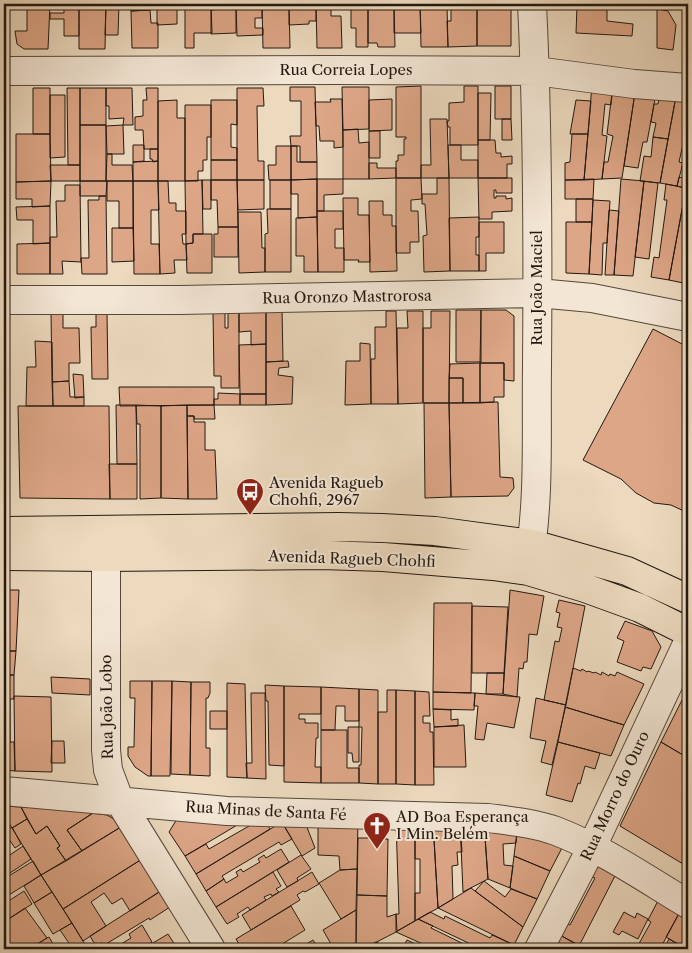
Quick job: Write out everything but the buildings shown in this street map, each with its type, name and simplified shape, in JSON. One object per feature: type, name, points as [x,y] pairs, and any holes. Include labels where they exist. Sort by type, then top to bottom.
[{"type":"main road","name":"Avenida Ragueb Chohfi","points":[[4,531],[382,528],[435,531],[532,544],[627,571],[688,599]]},
{"type":"main road","name":"Avenida Ragueb Chohfi","points":[[4,556],[322,555],[493,566],[528,571],[585,588],[640,608],[688,632]]},
{"type":"street","name":"Rua João Maciel","points":[[528,571],[535,516],[538,293],[536,71],[532,4]]},
{"type":"street","name":"Rua Correia Lopes","points":[[4,72],[536,71],[634,84],[688,88]]},
{"type":"street","name":"Rua Oronzo Mastrorosa","points":[[4,300],[180,300],[538,293],[592,298],[688,317]]},
{"type":"street","name":"Rua João Lobo","points":[[106,557],[106,750],[108,770],[120,802],[211,949]]},
{"type":"street","name":"Rua Morro do Ouro","points":[[539,949],[592,847],[688,642]]},
{"type":"street","name":"Rua Minas de Santa Fé","points":[[4,791],[227,811],[488,818],[532,825],[556,831],[592,847],[688,904]]},
{"type":"place","name":"Avenida Ragueb Chohfi, 2967","points":[[250,516]]},
{"type":"place","name":"AD Boa Esperança I Min. Belém","points":[[377,850]]}]
